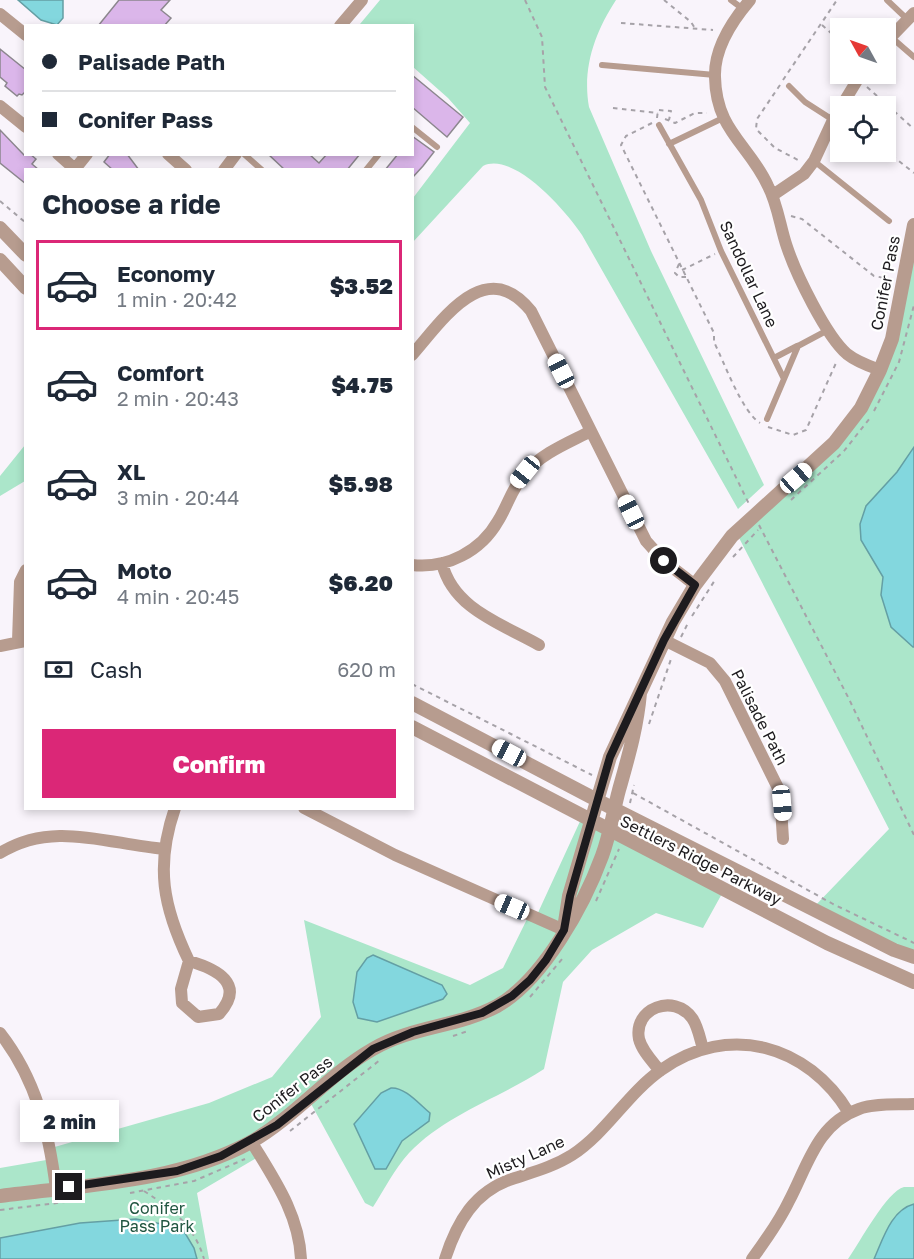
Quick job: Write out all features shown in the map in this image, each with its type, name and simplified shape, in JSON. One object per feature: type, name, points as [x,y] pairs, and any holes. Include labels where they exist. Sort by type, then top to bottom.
[{"type":"street","points":[[342,24],[362,0]]},
{"type":"street","points":[[747,4],[723,42],[715,75],[718,102],[723,118],[734,139],[762,173],[773,195],[787,248],[828,330],[848,354],[880,370]]},
{"type":"street","points":[[0,14],[24,33]]},
{"type":"street","points":[[896,32],[911,16]]},
{"type":"street","points":[[0,106],[24,125]]},
{"type":"street","points":[[773,195],[804,174],[814,160],[830,126]]},
{"type":"street","points":[[60,156],[75,168]]},
{"type":"street","points":[[170,156],[184,168]]},
{"type":"street","name":"Conifer Pass","points":[[564,930],[570,896],[610,757],[640,693],[670,643],[695,585],[750,517],[834,443],[861,408],[880,370],[897,321],[914,225]]},
{"type":"street","points":[[0,228],[24,253]]},
{"type":"street","points":[[0,260],[24,286]]},
{"type":"street","points":[[414,353],[463,298],[473,292],[493,290],[505,292],[524,302],[531,311],[646,541],[664,561],[695,585]]},
{"type":"street","points":[[414,565],[442,563],[458,558],[483,542],[499,520],[516,483],[537,461],[591,431]]},
{"type":"street","points":[[442,563],[448,581],[468,605],[539,645]]},
{"type":"street","points":[[0,646],[22,641],[20,582],[24,574]]},
{"type":"street","name":"Palisade Path","points":[[670,643],[710,663],[725,681],[780,792],[783,839]]},
{"type":"street","name":"Conifer Pass","points":[[0,1196],[177,1171],[201,1165],[251,1141],[298,1110],[373,1049],[413,1032],[482,1013],[512,996],[546,960],[592,881],[609,832],[632,748],[640,693]]},
{"type":"street","name":"Settlers Ridge Parkway","points":[[414,704],[614,809],[894,950],[914,957]]},
{"type":"street","name":"Settlers Ridge Parkway","points":[[414,728],[609,832],[827,943],[914,982]]},
{"type":"street","points":[[174,810],[164,849],[162,871],[171,920],[189,961],[181,989],[182,1004],[198,1017],[219,1014],[228,1005],[231,994],[228,984],[214,968],[189,961]]},
{"type":"street","points":[[308,810],[395,855],[564,930]]},
{"type":"street","points":[[0,853],[22,842],[61,834],[164,849]]},
{"type":"street","points":[[660,1071],[640,1040],[640,1024],[651,1010],[670,1004],[686,1012],[695,1024],[703,1049]]},
{"type":"street","points":[[0,1033],[22,1068],[40,1107],[51,1148],[56,1189]]},
{"type":"street","name":"Misty Lane","points":[[445,1259],[460,1220],[483,1194],[497,1185],[540,1171],[571,1156],[602,1130],[660,1071],[681,1058],[703,1049],[750,1045],[773,1049],[793,1058],[824,1079],[837,1093],[849,1113]]},
{"type":"street","points":[[752,1259],[782,1216],[817,1143],[825,1132],[849,1113],[881,1105],[914,1104]]},
{"type":"street","points":[[251,1141],[288,1204],[296,1224],[301,1259]]},
{"type":"lane","points":[[731,0],[747,4]]},
{"type":"lane","points":[[887,0],[911,16]]},
{"type":"lane","points":[[896,45],[914,57]]},
{"type":"lane","points":[[602,65],[715,75]]},
{"type":"lane","points":[[789,86],[805,102],[830,118]]},
{"type":"lane","points":[[669,144],[723,118]]},
{"type":"lane","name":"Sandollar Lane","points":[[658,123],[701,200],[721,251],[784,379]]},
{"type":"lane","points":[[414,129],[438,147]]},
{"type":"lane","points":[[246,156],[260,168]]},
{"type":"lane","points":[[368,168],[377,156]]},
{"type":"lane","points":[[814,160],[889,221]]},
{"type":"lane","points":[[774,358],[828,330]]},
{"type":"lane","points":[[766,419],[798,346]]},
{"type":"path","points":[[525,0],[542,37],[545,87],[747,502]]},
{"type":"path","points":[[664,0],[691,22],[696,30]]},
{"type":"path","points":[[798,160],[775,148],[759,134],[755,125],[837,0]]},
{"type":"path","points":[[621,23],[713,30]]},
{"type":"path","points":[[822,25],[830,32]]},
{"type":"path","points":[[867,87],[914,129]]},
{"type":"path","points":[[613,108],[658,113]]},
{"type":"path","points":[[658,123],[658,110],[671,111],[669,121]]},
{"type":"path","points":[[707,113],[695,113],[675,123],[663,118],[658,123],[626,135],[621,145],[714,333],[714,342],[735,384],[758,422],[788,434],[798,434],[806,430],[836,363]]},
{"type":"path","points":[[896,159],[914,173]]},
{"type":"path","points":[[0,201],[24,222]]},
{"type":"path","points":[[791,216],[801,219],[874,276],[890,279]]},
{"type":"path","points":[[682,270],[721,251]]},
{"type":"path","points":[[680,264],[675,273],[679,277],[686,277]]},
{"type":"path","points":[[790,501],[844,452],[871,416],[899,362],[914,305]]},
{"type":"path","points":[[727,563],[768,520]]},
{"type":"path","points":[[761,527],[849,699],[914,836]]},
{"type":"path","points":[[648,729],[670,643],[718,576]]},
{"type":"path","points":[[414,685],[591,774]]},
{"type":"path","points":[[634,781],[633,793],[833,904],[914,943]]},
{"type":"path","points":[[144,1191],[173,1210],[192,1229],[204,1259]]},
{"type":"green space","points":[[380,0],[616,0],[602,25],[592,51],[587,78],[589,107],[651,251],[764,485],[738,509],[582,235],[564,212],[538,186],[509,167],[495,164],[483,166],[414,241],[414,197],[470,123],[448,98],[414,68],[414,24],[360,24]]},
{"type":"green space","points":[[914,225],[914,957],[812,909],[889,829],[736,532],[816,461],[874,384]]},
{"type":"green space","points":[[24,446],[24,482],[0,496],[0,476]]},
{"type":"green space","name":"Conifer Pass Park","points":[[582,817],[724,890],[703,928],[656,913],[592,950],[563,982],[544,1069],[456,1117],[424,1139],[399,1165],[373,1207],[365,1203],[309,1100],[252,1141],[260,1156],[197,1193],[209,1259],[0,1259],[0,1168],[52,1159],[51,1148],[209,1103],[272,1077],[321,1017],[304,920],[470,985],[503,968],[529,915],[536,917]]},
{"type":"green space","points":[[904,1187],[914,1187],[914,1259],[848,1259],[882,1207]]},
{"type":"water","points":[[18,0],[63,0],[63,18],[58,24],[41,20]]},
{"type":"water","points":[[914,447],[913,647],[891,627],[881,595],[883,577],[861,540],[860,524],[866,506],[897,472]]},
{"type":"water","points":[[373,955],[442,985],[447,994],[443,999],[377,1022],[358,1018],[353,1002],[357,972],[367,958]]},
{"type":"water","points":[[391,1088],[407,1093],[417,1101],[430,1113],[429,1121],[402,1141],[386,1169],[375,1169],[354,1124],[381,1093]]},
{"type":"water","points":[[914,1204],[914,1259],[874,1259],[885,1234],[899,1212]]},
{"type":"water","points":[[136,1219],[182,1228],[194,1248],[197,1259],[0,1259],[0,1238],[80,1223]]},
{"type":"building","points":[[119,0],[170,0],[161,10],[171,18],[166,24],[100,24]]},
{"type":"building","points":[[0,49],[24,68],[24,93],[17,96],[5,86],[7,83],[0,77]]},
{"type":"building","points":[[414,77],[463,117],[447,137],[414,109]]},
{"type":"building","points":[[0,130],[24,156],[32,156],[36,159],[32,164],[37,168],[24,168],[24,182],[0,163]]},
{"type":"building","points":[[414,137],[434,152],[414,176],[414,168],[387,168],[396,156],[414,156]]},
{"type":"building","points":[[108,156],[128,156],[138,168],[111,168],[104,162]]},
{"type":"building","points":[[270,156],[311,156],[319,163],[325,156],[358,156],[349,168],[283,168]]},
{"type":"route","points":[[69,1187],[155,1176],[201,1165],[251,1141],[277,1125],[298,1110],[340,1072],[373,1049],[413,1032],[482,1013],[512,996],[530,980],[546,960],[564,930],[570,896],[610,757],[664,640],[682,604],[695,585],[664,561]]}]
